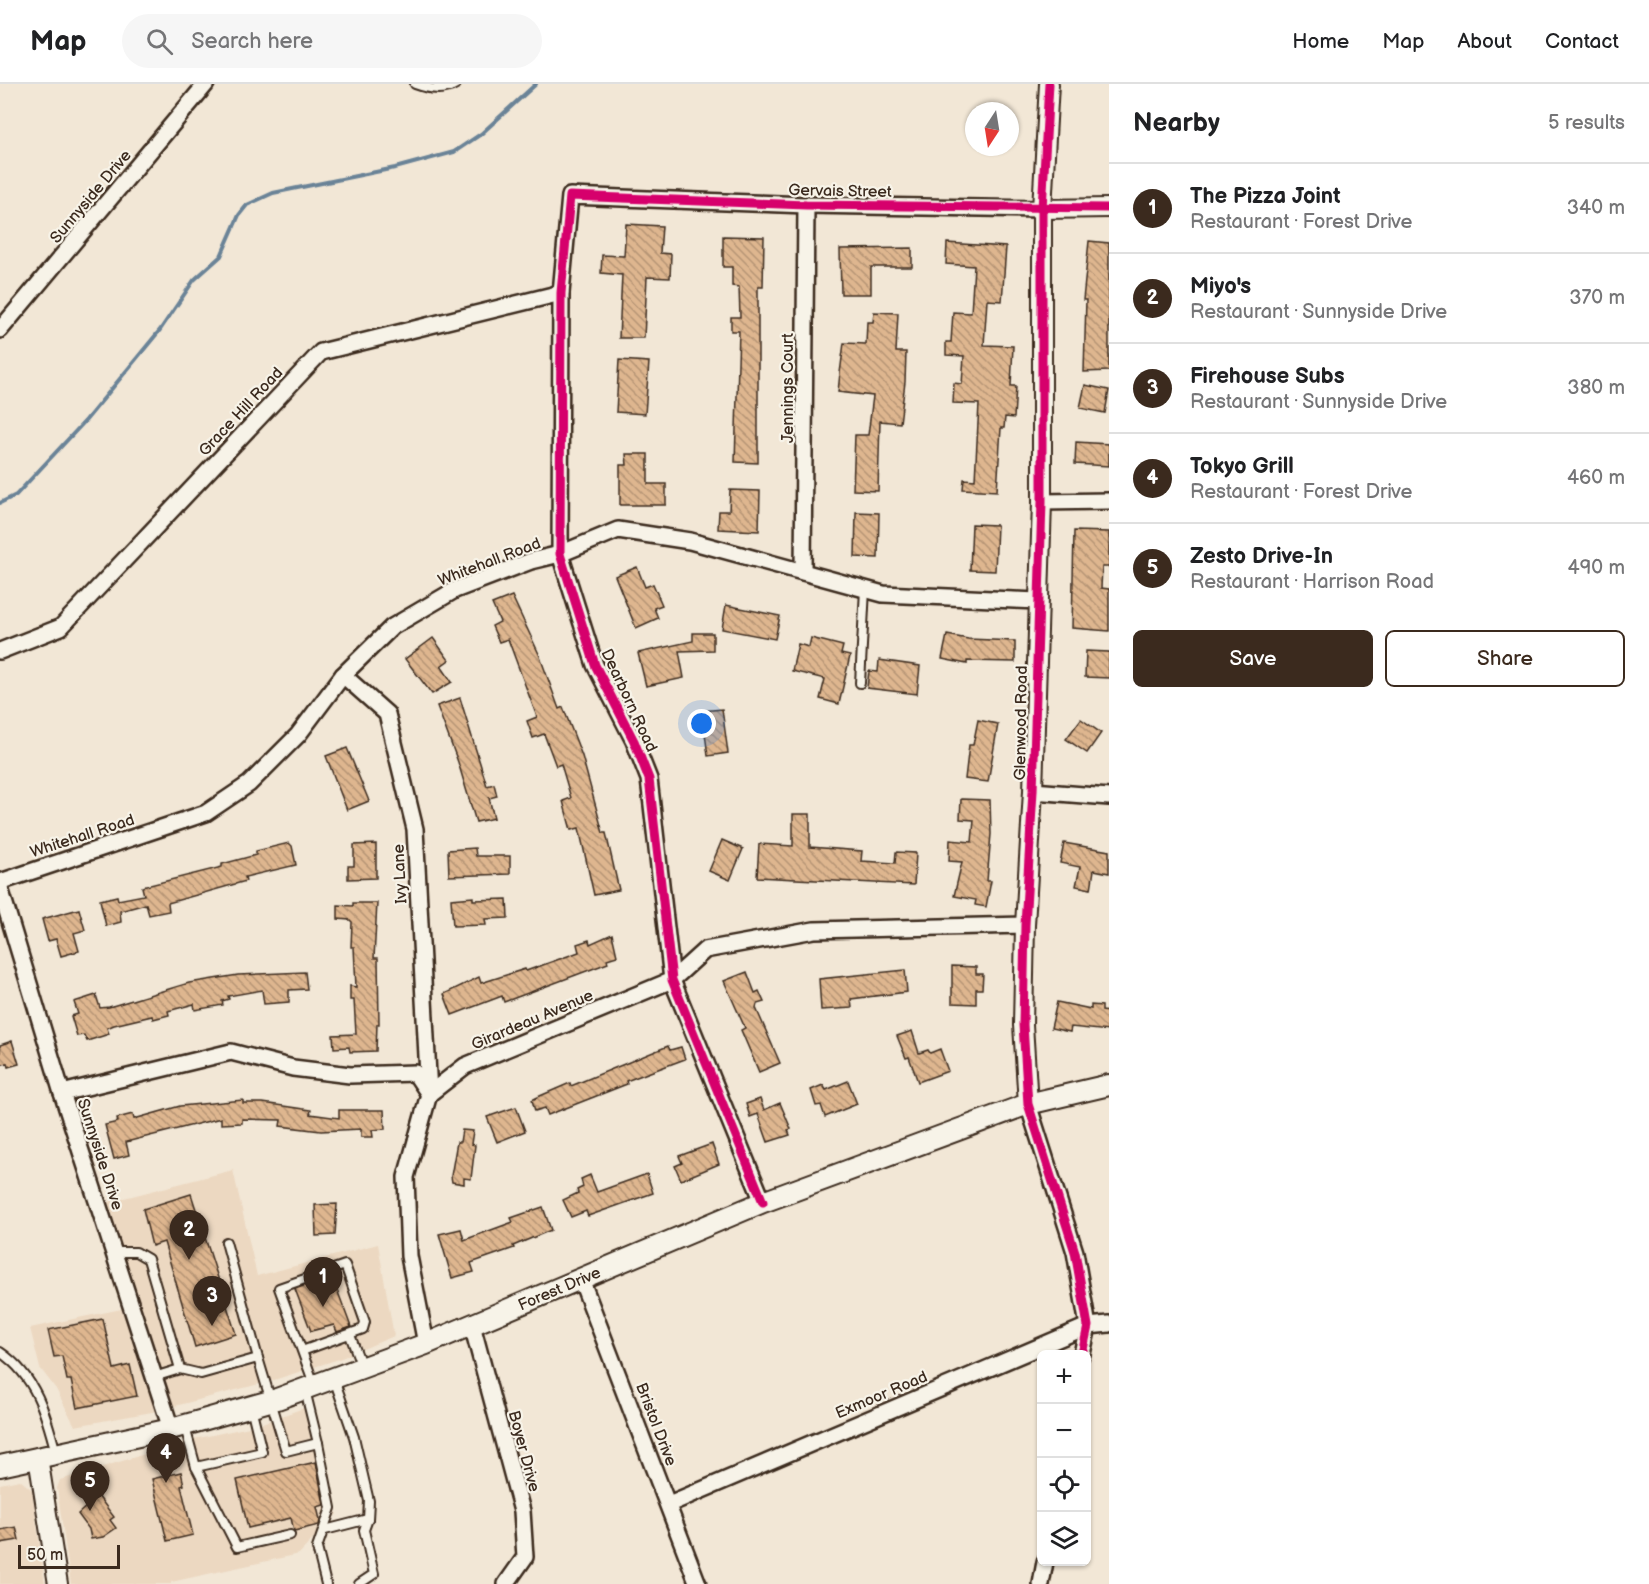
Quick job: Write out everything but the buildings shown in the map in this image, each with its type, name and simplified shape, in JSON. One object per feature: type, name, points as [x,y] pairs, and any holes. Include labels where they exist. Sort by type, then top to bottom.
[{"type":"main road","name":"Forest Drive","points":[[0,1466],[178,1427],[309,1387],[426,1344],[763,1202],[1028,1104],[1109,1085]]},
{"type":"street","name":"Sunnyside Drive","points":[[0,330],[206,84]]},
{"type":"street","name":"Glenwood Road","points":[[1049,84],[1042,209],[1042,502],[1033,791],[1024,925],[1023,1025],[1028,1104],[1075,1252],[1088,1326],[1083,1350]]},
{"type":"street","name":"Gervais Street","points":[[570,196],[806,205],[1109,208]]},
{"type":"street","name":"Dearborn Road","points":[[570,196],[561,293],[560,554],[595,665],[634,741],[649,778],[672,980],[763,1202]]},
{"type":"street","name":"Jennings Court","points":[[803,572],[806,205]]},
{"type":"street","name":"Grace Hill Road","points":[[0,651],[61,627],[321,352],[561,293]]},
{"type":"street","points":[[1042,502],[1109,501]]},
{"type":"street","name":"Whitehall Road","points":[[0,882],[206,813],[249,784],[298,735],[343,675],[392,627],[455,590],[531,561],[560,554],[618,530],[690,541],[884,594],[1038,601]]},
{"type":"street","name":"Ivy Lane","points":[[343,675],[387,714],[415,829],[429,1094],[406,1177],[409,1256],[426,1344]]},
{"type":"street","points":[[1033,791],[1109,797]]},
{"type":"street","name":"Sunnyside Drive","points":[[0,888],[62,1093],[154,1377],[178,1427]]},
{"type":"street","name":"Girardeau Avenue","points":[[429,1094],[465,1066],[672,980],[705,950],[814,930],[1024,925]]},
{"type":"street","points":[[62,1093],[231,1052],[292,1068],[350,1075],[415,1073],[429,1094]]},
{"type":"street","name":"Bristol Drive","points":[[581,1279],[698,1584]]},
{"type":"street","name":"Exmoor Road","points":[[669,1504],[1088,1326],[1109,1324]]},
{"type":"street","name":"Boyer Drive","points":[[472,1325],[522,1511],[525,1557],[506,1584]]},
{"type":"street","points":[[48,1455],[58,1584]]},
{"type":"street","points":[[1041,1584],[1044,1566]]},
{"type":"lane","points":[[415,84],[428,89],[441,89],[456,84]]},
{"type":"lane","points":[[860,683],[865,589]]},
{"type":"lane","points":[[226,1242],[286,1451],[318,1443]]},
{"type":"lane","points":[[114,1252],[136,1252],[148,1259],[180,1369]]},
{"type":"lane","points":[[302,1351],[363,1329],[365,1322],[345,1265],[279,1288],[302,1351],[331,1508],[317,1548],[326,1584]]},
{"type":"lane","points":[[350,1335],[362,1367]]},
{"type":"lane","points":[[0,1353],[9,1358],[35,1388],[47,1415],[48,1455]]},
{"type":"lane","points":[[154,1377],[180,1369],[201,1374],[258,1358]]},
{"type":"lane","points":[[334,1378],[354,1437],[369,1501],[368,1519],[364,1530],[374,1574],[358,1584]]},
{"type":"lane","points":[[196,1467],[262,1452],[251,1406]]},
{"type":"lane","points":[[178,1427],[237,1547],[290,1535]]},
{"type":"lane","points":[[325,1530],[368,1519]]},
{"type":"shaded area","points":[[233,1170],[257,1276],[378,1244],[394,1336],[339,1359],[271,1381],[152,1412],[75,1426],[56,1389],[40,1368],[30,1328],[136,1306],[105,1203]]},
{"type":"shaded area","points":[[312,1405],[337,1514],[299,1554],[171,1582],[171,1584],[71,1584],[57,1488],[60,1480],[194,1439],[254,1426]]},
{"type":"shaded area","points":[[20,1480],[32,1490],[45,1584],[0,1584],[0,1484]]},
{"type":"waterway","points":[[0,503],[16,495],[86,420],[160,330],[194,280],[221,256],[239,215],[247,205],[273,193],[395,168],[454,152],[481,134],[536,84]]},
{"type":"cycle path","points":[[1049,84],[1042,209],[1042,502],[1023,1025],[1028,1104],[1075,1252],[1088,1326],[1083,1350]]},
{"type":"cycle path","points":[[763,1202],[672,980],[649,779],[634,741],[595,665],[560,554],[561,293],[570,196],[806,205],[1109,208]]},
{"type":"place","name":"Miyo's","points":[[189,1260]]},
{"type":"place","name":"The Pizza Joint","points":[[323,1307]]},
{"type":"place","name":"Firehouse Subs","points":[[212,1326]]},
{"type":"place","name":"Tokyo Grill","points":[[166,1483]]},
{"type":"place","name":"Zesto Drive-In","points":[[90,1511]]}]
